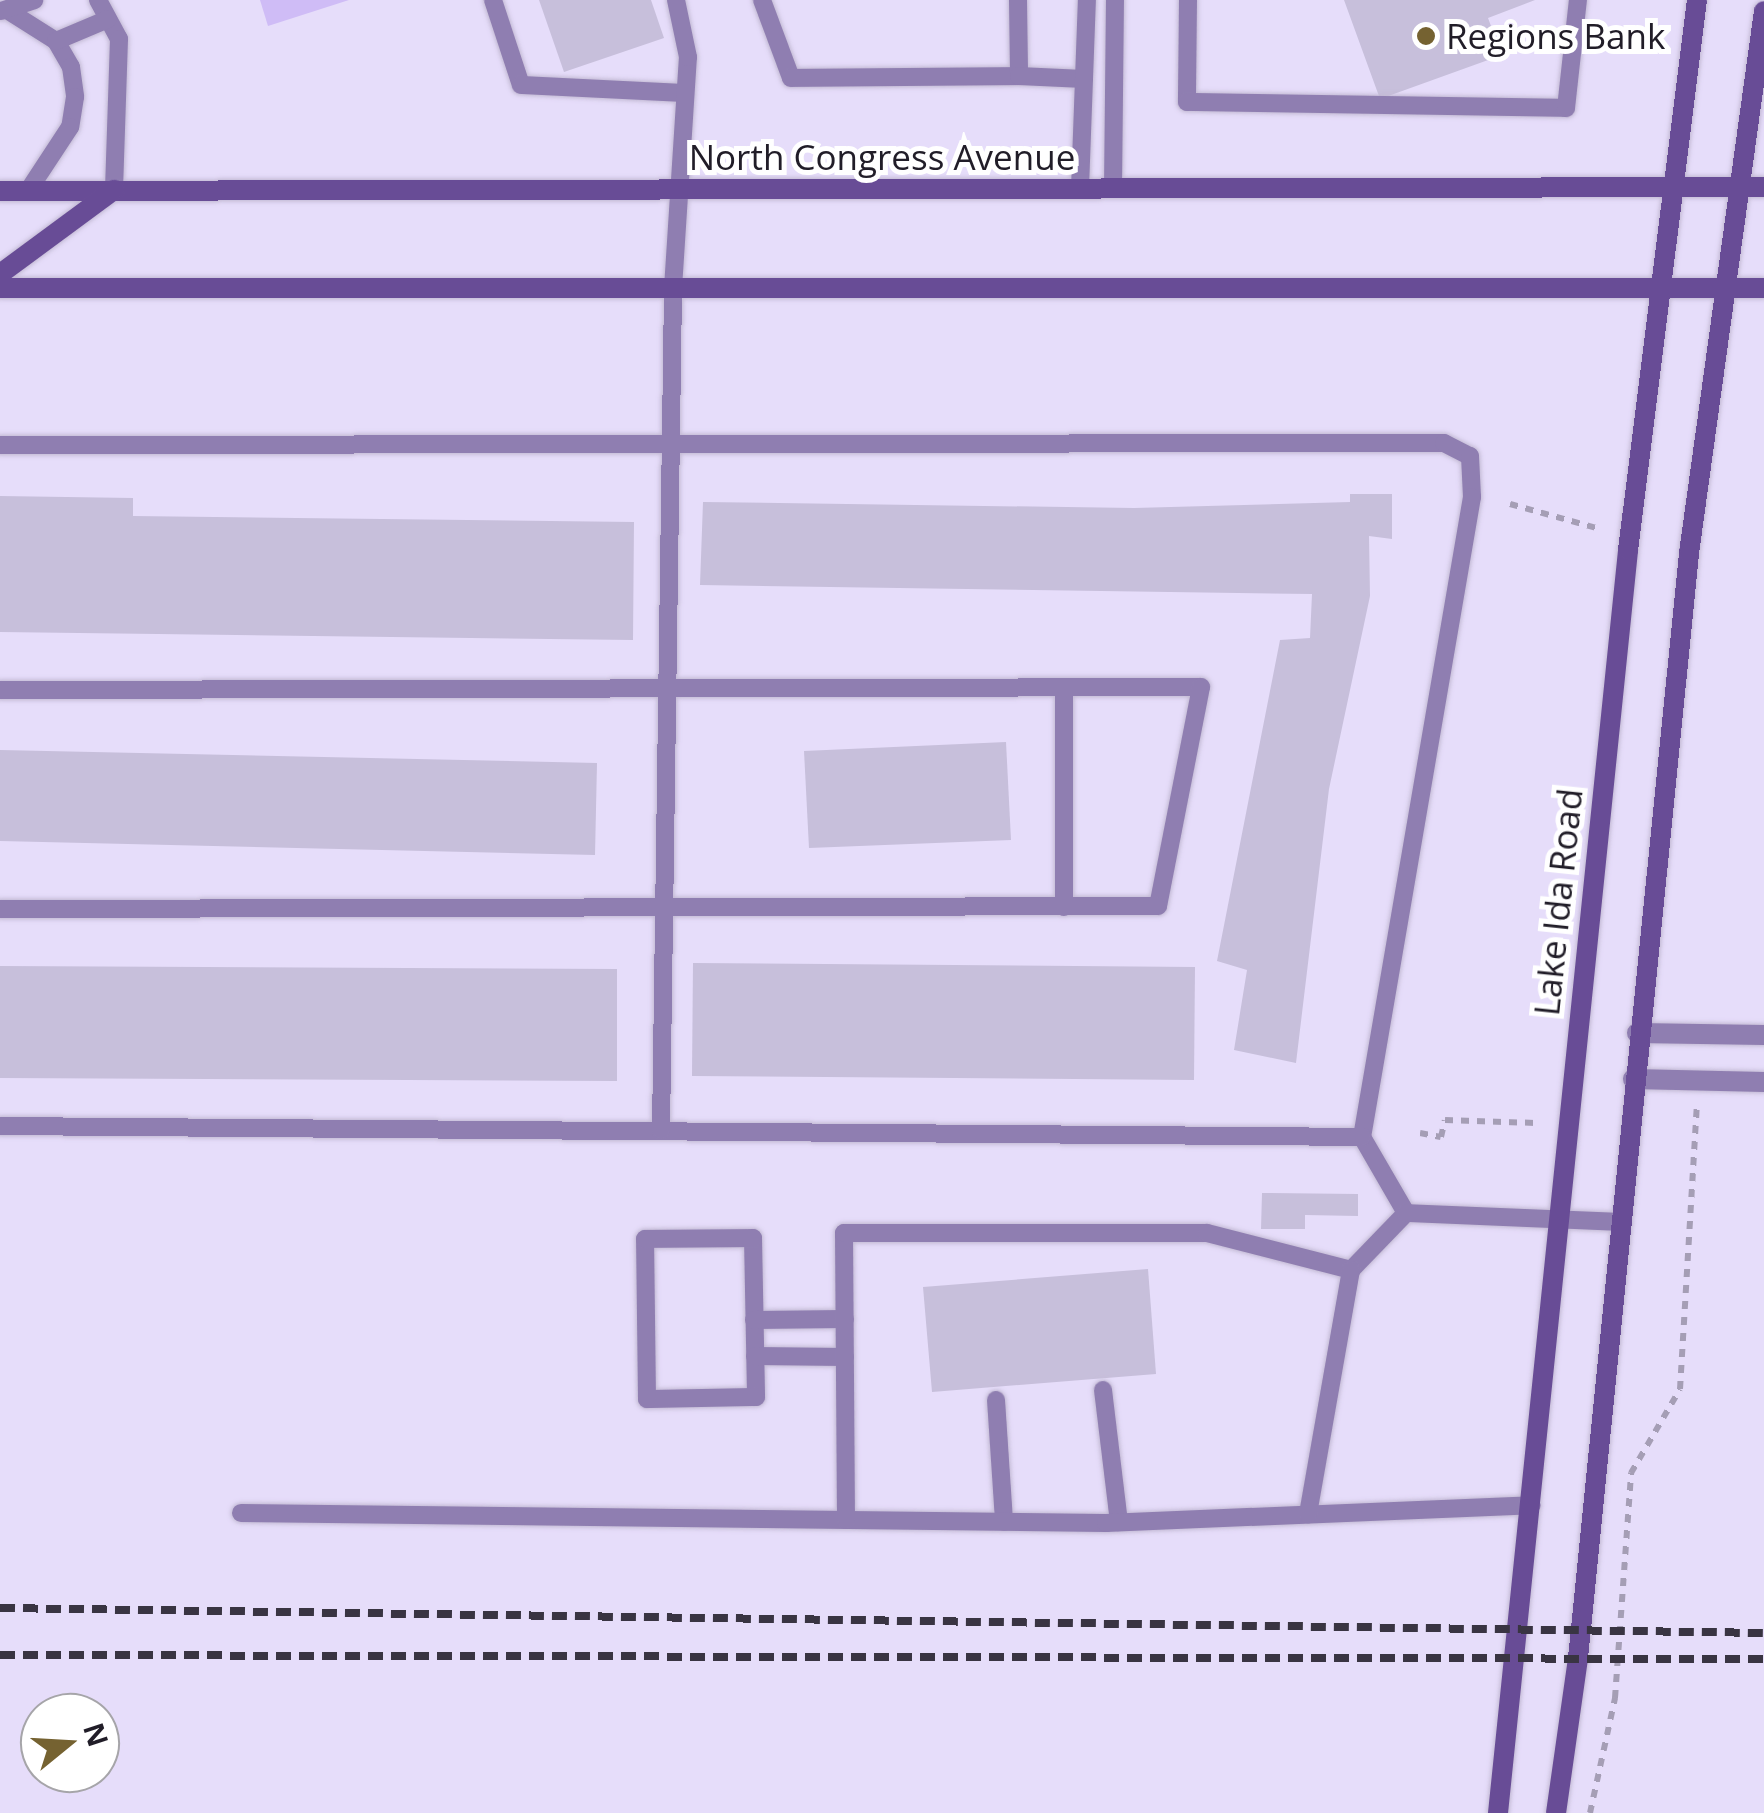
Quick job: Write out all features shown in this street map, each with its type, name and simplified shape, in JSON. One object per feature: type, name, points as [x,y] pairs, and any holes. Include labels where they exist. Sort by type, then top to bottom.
[{"type":"main road","name":"Lake Ida Road","points":[[1498,1813],[1628,550],[1696,0]]},
{"type":"main road","points":[[1556,1813],[1578,1658],[1637,1033],[1738,187],[1764,11]]},
{"type":"main road","name":"North Congress Avenue","points":[[0,191],[1764,187]]},
{"type":"main road","points":[[0,274],[114,190]]},
{"type":"main road","points":[[0,288],[1764,288]]},
{"type":"street","points":[[1637,1033],[1764,1035]]},
{"type":"street","points":[[1632,1079],[1764,1082]]},
{"type":"lane","points":[[3,10],[34,0]]},
{"type":"lane","points":[[98,0],[119,39],[114,190]]},
{"type":"lane","points":[[494,0],[521,85],[684,93]]},
{"type":"lane","points":[[661,1130],[673,288],[688,57],[676,0]]},
{"type":"lane","points":[[762,0],[791,78],[1084,79]]},
{"type":"lane","points":[[1018,0],[1019,76]]},
{"type":"lane","points":[[1080,188],[1087,0]]},
{"type":"lane","points":[[1112,189],[1115,0]]},
{"type":"lane","points":[[1188,0],[1187,102],[1566,108],[1578,0]]},
{"type":"lane","points":[[3,10],[56,41],[71,67],[76,98],[70,127],[28,191]]},
{"type":"lane","points":[[56,41],[108,18]]},
{"type":"lane","points":[[0,445],[1444,443],[1470,456],[1472,497],[1362,1138],[1406,1213]]},
{"type":"lane","points":[[0,690],[1201,686],[1158,906],[0,910]]},
{"type":"lane","points":[[1064,687],[1064,906]]},
{"type":"lane","points":[[0,1126],[1362,1138]]},
{"type":"lane","points":[[1308,1514],[1351,1270],[1406,1213],[1619,1222]]},
{"type":"lane","points":[[846,1520],[844,1233],[1207,1234],[1351,1270]]},
{"type":"lane","points":[[753,1238],[754,1320],[756,1397],[647,1399],[644,1239],[753,1238]]},
{"type":"lane","points":[[754,1320],[844,1319]]},
{"type":"lane","points":[[755,1356],[845,1357]]},
{"type":"lane","points":[[1104,1390],[1119,1522]]},
{"type":"lane","points":[[996,1400],[1004,1522]]},
{"type":"lane","points":[[241,1513],[1119,1522],[1532,1504]]},
{"type":"path","points":[[1510,504],[1600,529]]},
{"type":"path","points":[[1590,1813],[1615,1698],[1631,1472],[1680,1389],[1698,1081]]},
{"type":"path","points":[[1420,1134],[1441,1137],[1445,1120],[1536,1123]]},
{"type":"shaded area","points":[[260,0],[349,0],[268,26]]},
{"type":"building","points":[[539,0],[651,0],[664,38],[564,72]]},
{"type":"building","name":"Regions Bank","points":[[1344,0],[1535,0],[1488,18],[1502,55],[1380,99]]},
{"type":"building","points":[[1350,494],[1392,494],[1392,539],[1369,536],[1370,596],[1329,789],[1296,1063],[1234,1050],[1247,970],[1217,961],[1280,640],[1310,638],[1312,594],[700,585],[703,502],[1134,508],[1350,502]]},
{"type":"building","points":[[0,496],[133,498],[133,516],[634,522],[633,640],[0,632]]},
{"type":"building","points":[[1006,742],[1011,840],[809,848],[804,751]]},
{"type":"building","points":[[0,750],[597,763],[595,855],[0,841]]},
{"type":"building","points":[[693,963],[1195,967],[1194,1080],[692,1076]]},
{"type":"building","points":[[0,966],[617,969],[617,1081],[0,1078]]},
{"type":"building","points":[[1262,1193],[1358,1194],[1358,1216],[1305,1215],[1305,1229],[1261,1229]]},
{"type":"building","points":[[1148,1269],[1156,1374],[932,1392],[923,1287]]},
{"type":"railway","points":[[0,1608],[1764,1633]]},
{"type":"railway","points":[[0,1655],[1764,1659]]},
{"type":"place","name":"Regions Bank","points":[[1426,36]]}]
